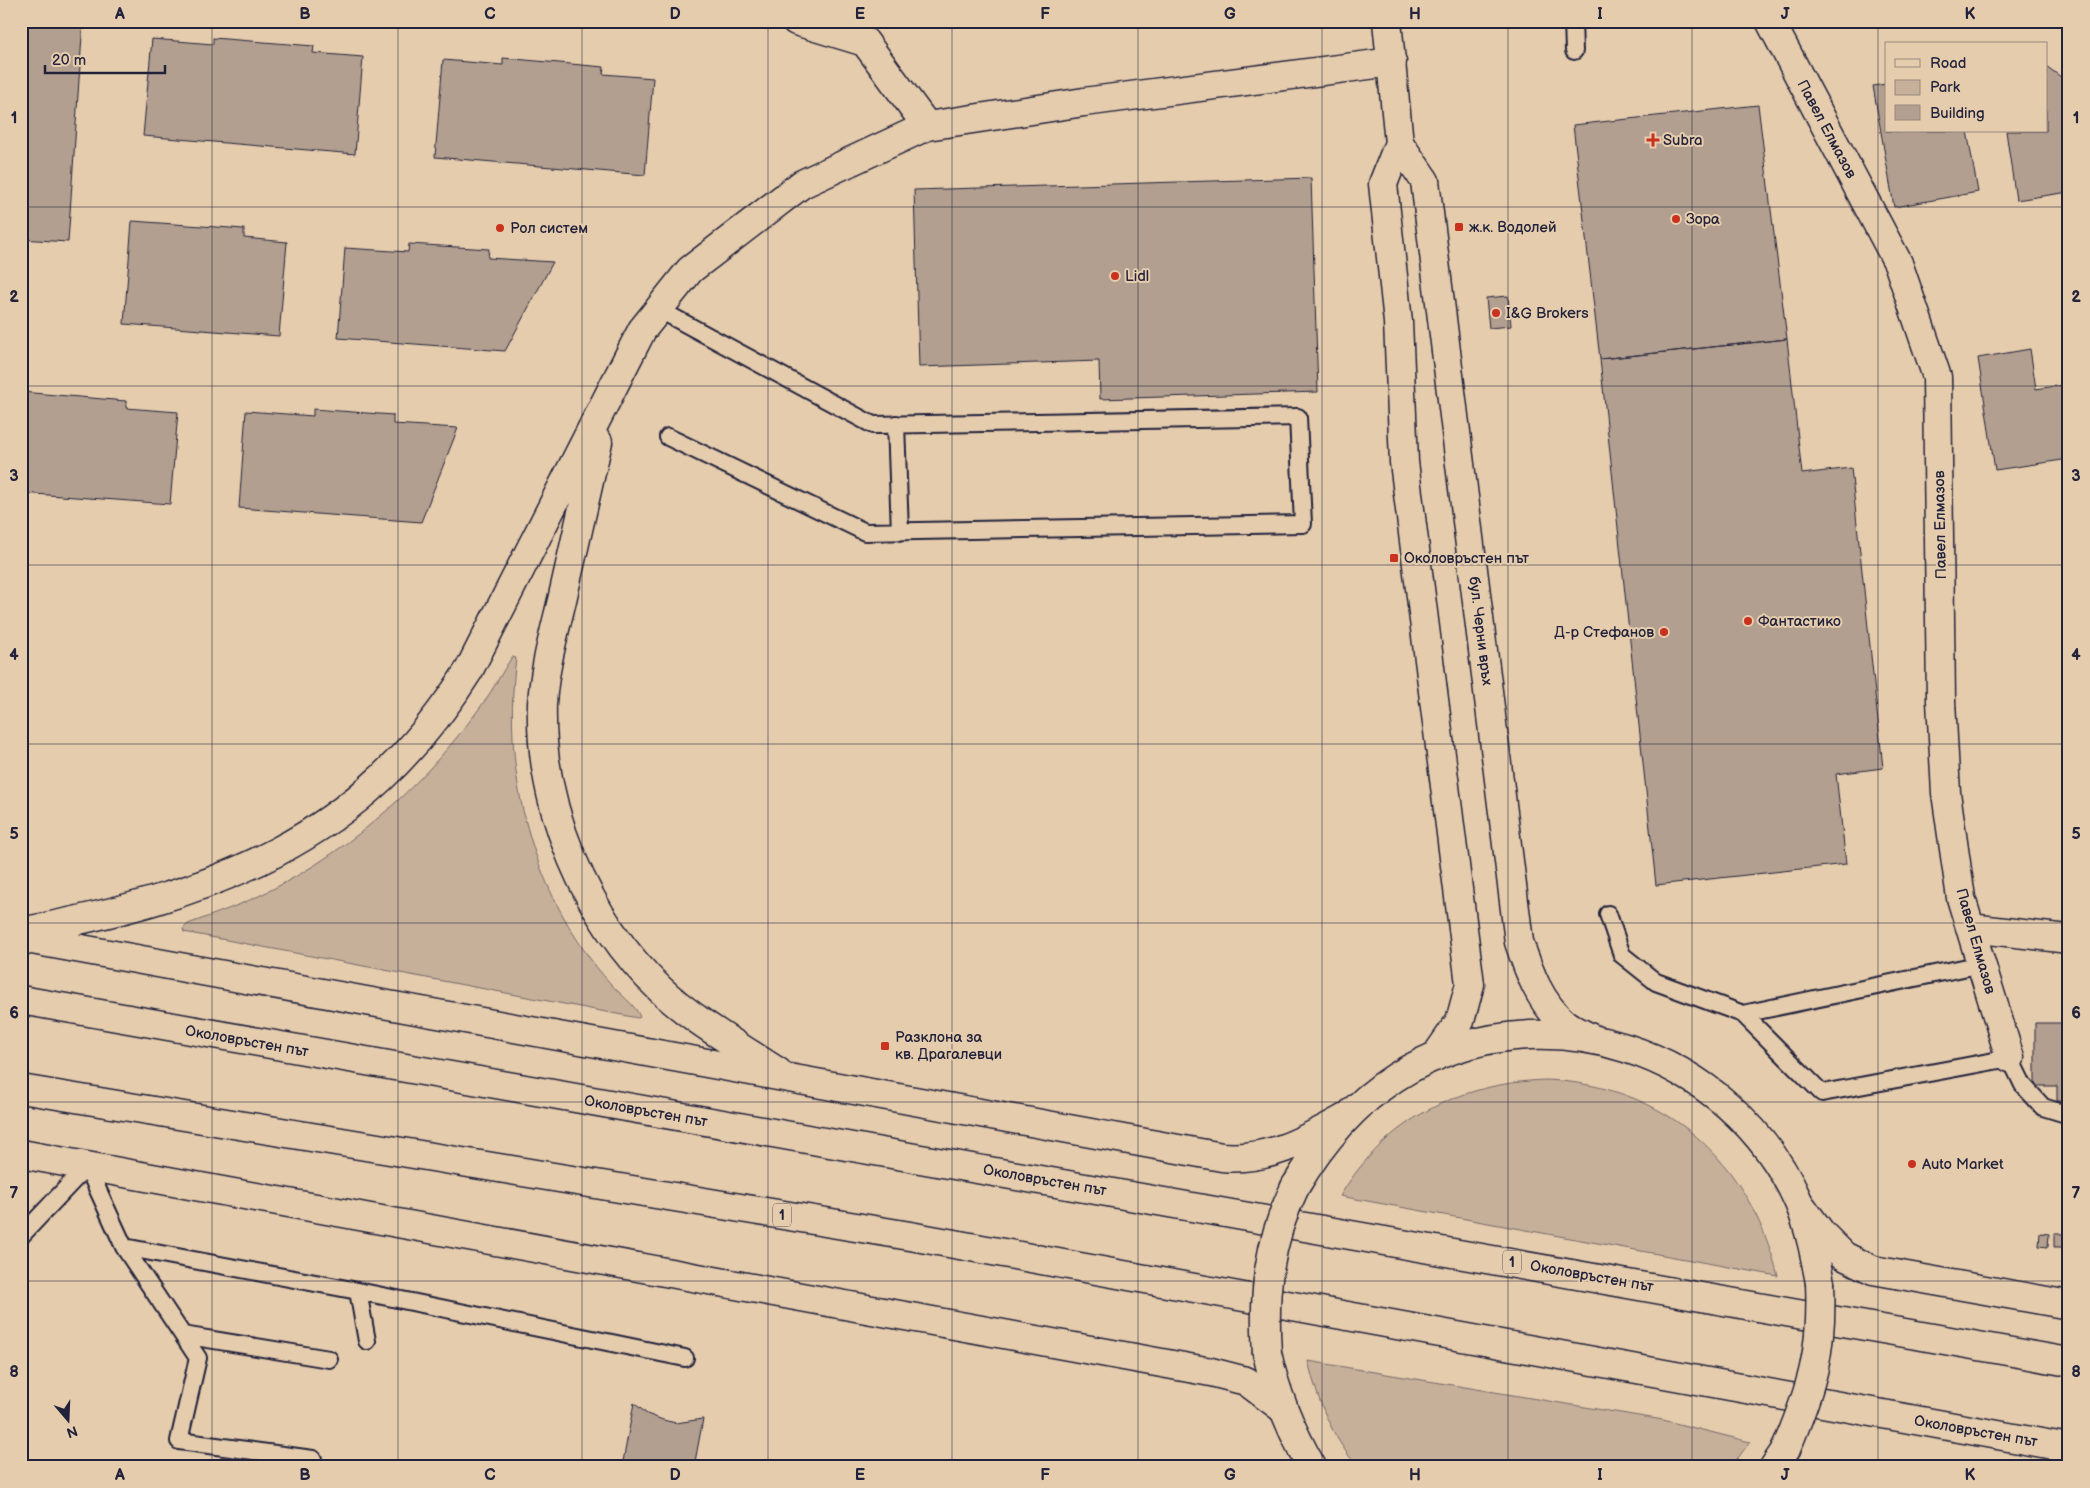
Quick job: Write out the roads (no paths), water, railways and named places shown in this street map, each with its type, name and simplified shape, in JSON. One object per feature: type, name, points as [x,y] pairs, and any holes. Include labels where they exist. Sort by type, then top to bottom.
[{"type":"main road","points":[[796,21],[866,32],[927,126]]},
{"type":"main road","name":"бул. Черни връх","points":[[1387,21],[1399,143],[1382,184],[1398,322],[1404,462],[1470,984],[1460,1021],[1435,1057]]},
{"type":"main road","name":"Павел Елмазов","points":[[1770,21],[1898,264],[1937,376],[1941,701],[1946,794],[1961,898],[2010,1058]]},
{"type":"main road","points":[[21,932],[127,910],[233,873],[283,848],[333,818],[372,788],[408,753],[444,710],[469,670],[642,330],[690,270],[802,184],[927,126],[1084,102],[1392,62]]},
{"type":"main road","name":"бул. Черни връх","points":[[1399,143],[1425,181],[1519,942],[1530,975],[1548,1005],[1566,1024],[1593,1039]]},
{"type":"main road","points":[[607,401],[547,664],[542,703],[542,739],[548,781],[562,833],[602,917],[627,954],[661,990],[712,1029],[789,1078]]},
{"type":"main road","points":[[1970,928],[2069,939]]},
{"type":"main road","points":[[21,938],[1222,1157],[1242,1159],[1272,1154],[1345,1118]]},
{"type":"main road","name":"Околовръстен път","points":[[21,1000],[2069,1362]]},
{"type":"main road","points":[[1312,1467],[1295,1438],[1282,1408],[1267,1354],[1267,1279],[1272,1248],[1295,1187],[1313,1156],[1345,1118],[1367,1097],[1396,1077],[1435,1057],[1474,1044],[1500,1038],[1563,1036],[1593,1039],[1633,1049],[1673,1067],[1714,1092],[1759,1137],[1775,1158],[1799,1202],[1822,1234],[1844,1256],[1873,1270],[2069,1305]]},
{"type":"main road","name":"Околовръстен път","points":[[21,1089],[910,1236],[2069,1448]]},
{"type":"main road","points":[[21,1154],[1210,1372],[1246,1381],[1282,1408]]},
{"type":"main road","points":[[1780,1458],[1813,1380],[1821,1326],[1820,1283],[1814,1247],[1799,1202]]},
{"type":"lane","points":[[1572,21],[1574,52]]},
{"type":"lane","points":[[658,309],[873,425],[1298,417],[1303,524],[865,532],[668,437]]},
{"type":"lane","points":[[896,424],[900,532]]},
{"type":"lane","points":[[1608,914],[1622,955],[1656,982],[1743,1014],[1822,1093],[2010,1058],[2023,1085],[2043,1107],[2069,1115]]},
{"type":"lane","points":[[1743,1014],[1982,964]]},
{"type":"lane","points":[[21,1236],[87,1166],[124,1247],[198,1358],[179,1441],[313,1459]]},
{"type":"lane","points":[[124,1247],[358,1291],[685,1358]]},
{"type":"lane","points":[[358,1291],[367,1341]]},
{"type":"lane","points":[[183,1336],[329,1359]]},
{"type":"place","name":"Subra","points":[[1653,140]]},
{"type":"place","name":"Зора","points":[[1676,219]]},
{"type":"place","name":"ж.к. Водолей","points":[[1459,227]]},
{"type":"place","name":"Рол систем","points":[[500,228]]},
{"type":"place","name":"Lidl","points":[[1115,276]]},
{"type":"place","name":"I&G Brokers","points":[[1496,313]]},
{"type":"place","name":"Околовръстен път","points":[[1394,558]]},
{"type":"place","name":"Фантастико","points":[[1748,621]]},
{"type":"place","name":"Д-р Стефанов","points":[[1664,632]]},
{"type":"place","name":"Разклона за кв. Драгалевци","points":[[885,1046]]},
{"type":"place","name":"Auto Market","points":[[1912,1164]]}]
